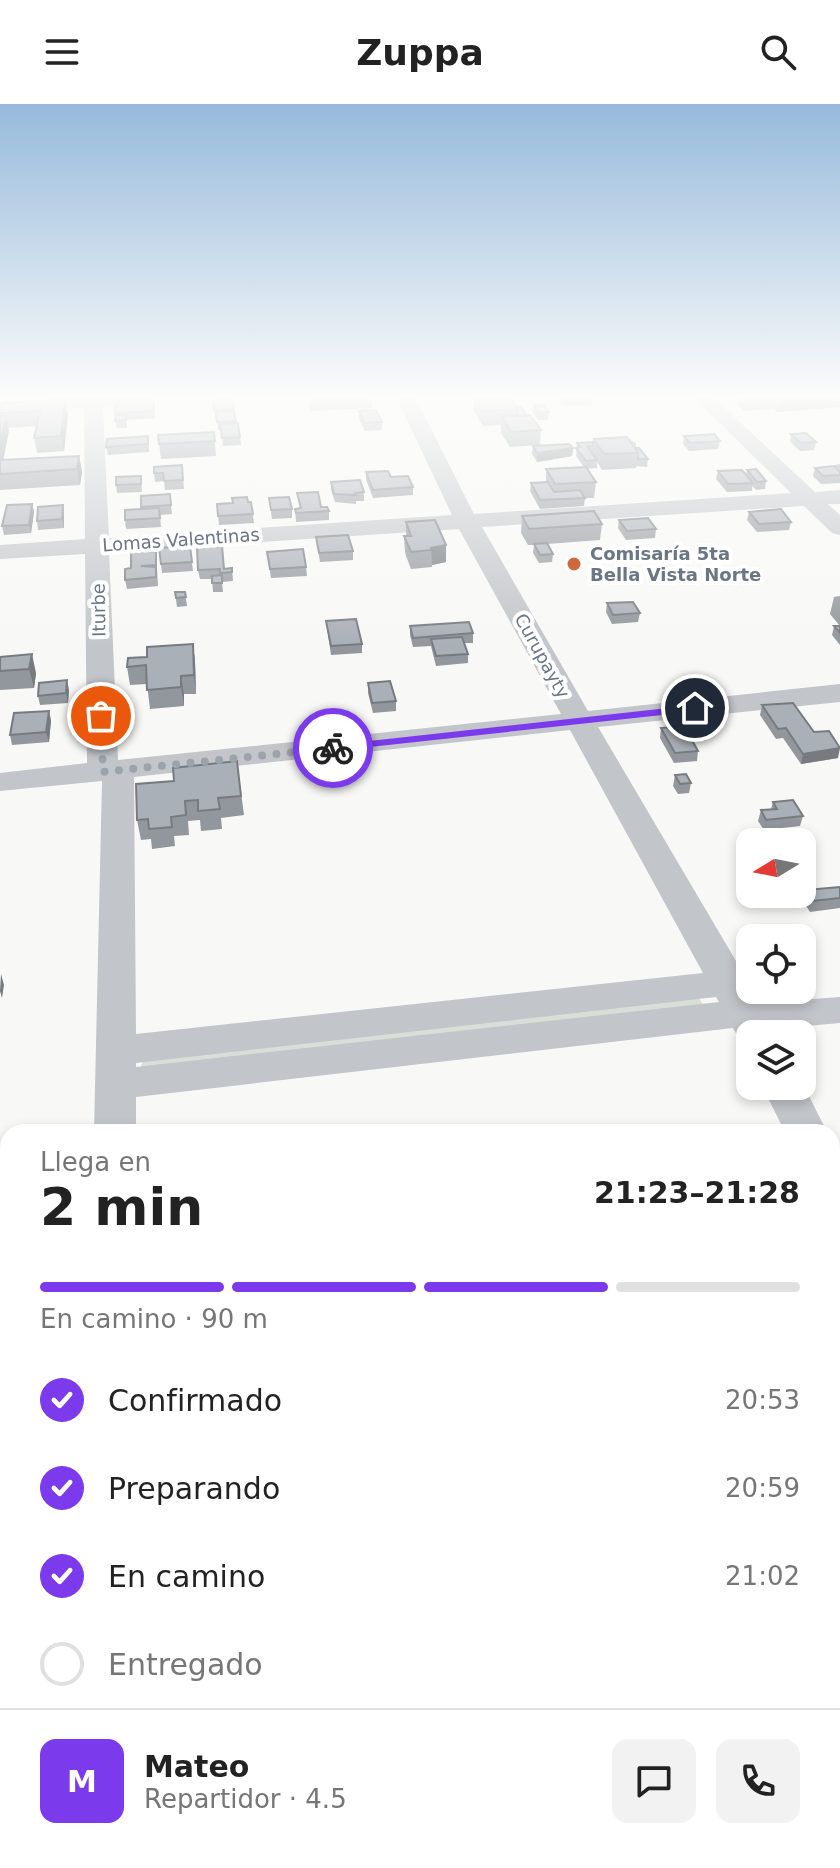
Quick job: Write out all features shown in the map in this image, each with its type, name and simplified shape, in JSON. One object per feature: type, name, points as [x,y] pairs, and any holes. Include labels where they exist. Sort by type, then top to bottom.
[{"type":"street","name":"Iturbe","points":[[96,481],[110,772],[115,1124]]},
{"type":"street","name":"Curupayty","points":[[447,481],[745,1012]]},
{"type":"street","points":[[791,481],[840,528]]},
{"type":"street","name":"Lomas Valentinas","points":[[0,552],[840,497]]},
{"type":"street","points":[[0,782],[840,693]]},
{"type":"street","points":[[115,1067],[745,1012],[840,1010]]},
{"type":"street","points":[[790,1100],[802,1124]]},
{"type":"shaded area","points":[[699,998],[704,1006],[144,1069],[141,1066],[144,1060]]},
{"type":"building","points":[[116,481],[141,481],[141,484],[116,485]]},
{"type":"building","points":[[360,481],[364,492],[356,495],[334,494],[331,482]]},
{"type":"building","points":[[370,481],[410,481],[413,487],[373,490]]},
{"type":"building","points":[[553,481],[596,482],[555,484]]},
{"type":"building","points":[[726,481],[753,483],[728,484]]},
{"type":"building","points":[[548,482],[554,492],[580,490],[585,498],[540,500],[531,483]]},
{"type":"building","points":[[318,492],[321,507],[327,507],[329,511],[296,513],[295,509],[301,508],[297,493]]},
{"type":"building","points":[[170,494],[171,505],[141,507],[141,496]]},
{"type":"building","points":[[247,497],[253,514],[218,516],[217,504],[233,503],[232,498]]},
{"type":"building","points":[[289,497],[292,509],[271,510],[269,498]]},
{"type":"building","points":[[32,504],[29,525],[2,526],[7,505]]},
{"type":"building","points":[[63,505],[62,519],[37,521],[38,507]]},
{"type":"building","points":[[159,508],[160,518],[125,520],[125,510]]},
{"type":"building","points":[[781,509],[791,522],[759,524],[749,512]]},
{"type":"building","points":[[594,511],[602,524],[529,529],[522,516]]},
{"type":"building","points":[[648,518],[656,529],[627,531],[619,520]]},
{"type":"building","points":[[435,520],[446,545],[411,552],[404,536],[411,536],[406,522]]},
{"type":"building","points":[[348,535],[353,551],[319,553],[316,537]]},
{"type":"building","points":[[547,543],[553,554],[540,555],[534,544]]},
{"type":"building","points":[[190,546],[192,562],[161,564],[159,548]]},
{"type":"building","points":[[222,546],[224,569],[232,568],[232,572],[198,570],[197,547]]},
{"type":"building","points":[[303,549],[306,567],[270,569],[267,552]]},
{"type":"building","points":[[156,551],[156,565],[141,566],[156,567],[156,577],[125,580],[125,569],[131,568],[131,552]]},
{"type":"building","points":[[222,575],[222,583],[212,583],[212,576]]},
{"type":"building","points":[[175,592],[185,592],[186,597],[176,598]]},
{"type":"building","points":[[633,602],[640,613],[613,615],[607,603]]},
{"type":"building","points":[[356,619],[362,644],[331,646],[326,621]]},
{"type":"building","points":[[469,622],[473,633],[413,638],[410,626]]},
{"type":"building","points":[[462,637],[468,654],[436,656],[431,639]]},
{"type":"building","points":[[193,644],[194,675],[181,676],[181,687],[147,690],[146,665],[127,667],[128,658],[147,657],[147,647]]},
{"type":"building","points":[[32,654],[29,669],[0,671],[0,657]]},
{"type":"building","points":[[67,680],[66,693],[38,696],[39,683]]},
{"type":"building","points":[[390,681],[396,701],[372,703],[368,683]]},
{"type":"building","points":[[793,703],[814,732],[829,731],[840,748],[803,754],[786,728],[778,729],[762,705]]},
{"type":"building","points":[[49,711],[46,732],[10,735],[14,713]]},
{"type":"building","points":[[684,726],[698,751],[675,753],[661,728]]},
{"type":"building","points":[[237,761],[241,796],[218,798],[220,809],[198,811],[198,800],[185,801],[186,815],[171,817],[172,827],[149,829],[148,819],[137,820],[136,784],[174,781],[173,768]]},
{"type":"building","points":[[686,774],[691,783],[680,784],[675,775]]},
{"type":"building","points":[[793,800],[803,816],[766,820],[761,810],[777,809],[773,802]]},
{"type":"building","points":[[840,887],[840,898],[816,901],[816,889]]},
{"type":"way so far","points":[[101,716],[103,772],[333,748]]},
{"type":"place","name":"Comisaría 5ta Bella Vista Norte","points":[[574,564]]},
{"type":"route","points":[[333,748],[695,708]]}]
